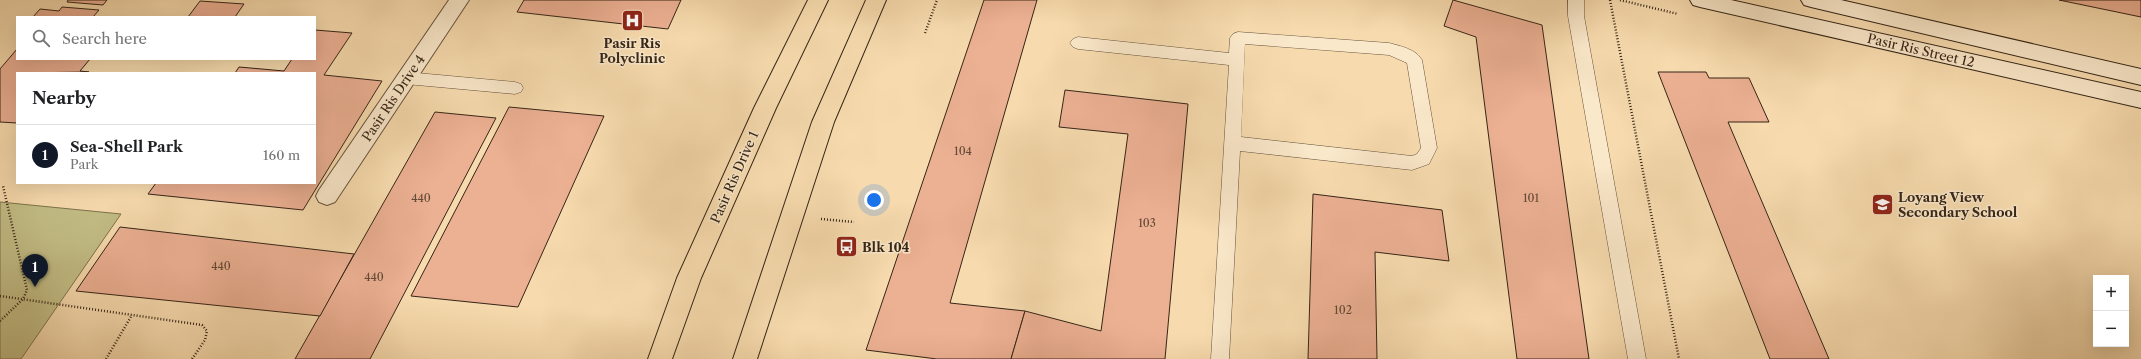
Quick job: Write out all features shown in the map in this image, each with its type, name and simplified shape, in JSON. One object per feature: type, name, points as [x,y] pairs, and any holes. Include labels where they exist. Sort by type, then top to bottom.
[{"type":"main road","name":"Pasir Ris Drive 1","points":[[660,359],[689,278],[765,108],[818,0]]},
{"type":"main road","points":[[745,359],[823,122],[876,0]]},
{"type":"street","name":"Pasir Ris Drive 4","points":[[327,196],[459,0]]},
{"type":"street","name":"Pasir Ris Street 12","points":[[1700,0],[2141,100]]},
{"type":"street","name":"Pasir Ris Street 12","points":[[1811,0],[2141,77]]},
{"type":"lane","points":[[1576,0],[1576,16],[1637,359]]},
{"type":"lane","points":[[1220,359],[1231,143],[1238,38],[1389,49],[1403,53],[1414,60],[1429,148],[1423,158],[1412,163],[1231,143]]},
{"type":"lane","points":[[1078,43],[1237,60]]},
{"type":"lane","points":[[406,78],[515,88]]},
{"type":"path","points":[[925,33],[937,0]]},
{"type":"path","points":[[1610,0],[1679,359]]},
{"type":"path","points":[[0,321],[23,299],[27,290],[3,186]]},
{"type":"path","points":[[0,296],[204,326],[207,332],[206,338],[192,359]]},
{"type":"path","points":[[106,359],[132,315]]},
{"type":"shaded area","points":[[0,202],[121,214],[21,359],[0,359]]},
{"type":"building","points":[[68,0],[107,0],[103,5],[67,2]]},
{"type":"building","name":"Pasir Ris Polyclinic","points":[[524,0],[681,0],[668,29],[517,12]]},
{"type":"building","points":[[984,0],[1037,0],[950,303],[1025,311],[1011,359],[937,359],[866,350]]},
{"type":"building","points":[[1453,0],[1542,25],[1589,359],[1517,359],[1476,37],[1444,26]]},
{"type":"building","points":[[2059,0],[2141,0],[2141,17]]},
{"type":"building","points":[[200,1],[244,4],[236,16],[189,16]]},
{"type":"building","points":[[62,7],[99,10],[94,16],[34,16],[40,9],[59,11]]},
{"type":"building","points":[[316,30],[352,33],[324,75],[382,81],[303,210],[148,194],[155,184],[316,184],[316,72],[236,72],[239,67],[284,71],[291,60],[316,60]]},
{"type":"building","points":[[16,50],[16,60],[89,60],[80,71],[89,72],[16,72],[16,123],[0,122],[0,69]]},
{"type":"building","points":[[1658,72],[1706,72],[1709,78],[1749,78],[1769,122],[1728,122],[1829,359],[1770,359]]},
{"type":"building","points":[[1065,90],[1188,104],[1165,359],[1011,359],[1025,311],[1101,331],[1128,134],[1059,127]]},
{"type":"building","points":[[509,107],[604,116],[518,307],[411,296]]},
{"type":"building","points":[[435,112],[496,118],[370,359],[295,359]]},
{"type":"building","points":[[1313,194],[1442,210],[1449,261],[1375,252],[1377,359],[1308,359]]},
{"type":"building","points":[[120,227],[354,254],[320,316],[76,291]]},
{"type":"place","name":"Pasir Ris Polyclinic","points":[[632,21]]},
{"type":"place","name":"Loyang View Secondary School","points":[[1883,204]]},
{"type":"place","name":"Blk 104","points":[[846,247]]},
{"type":"place","name":"Sea-Shell Park","points":[[35,287]]}]
